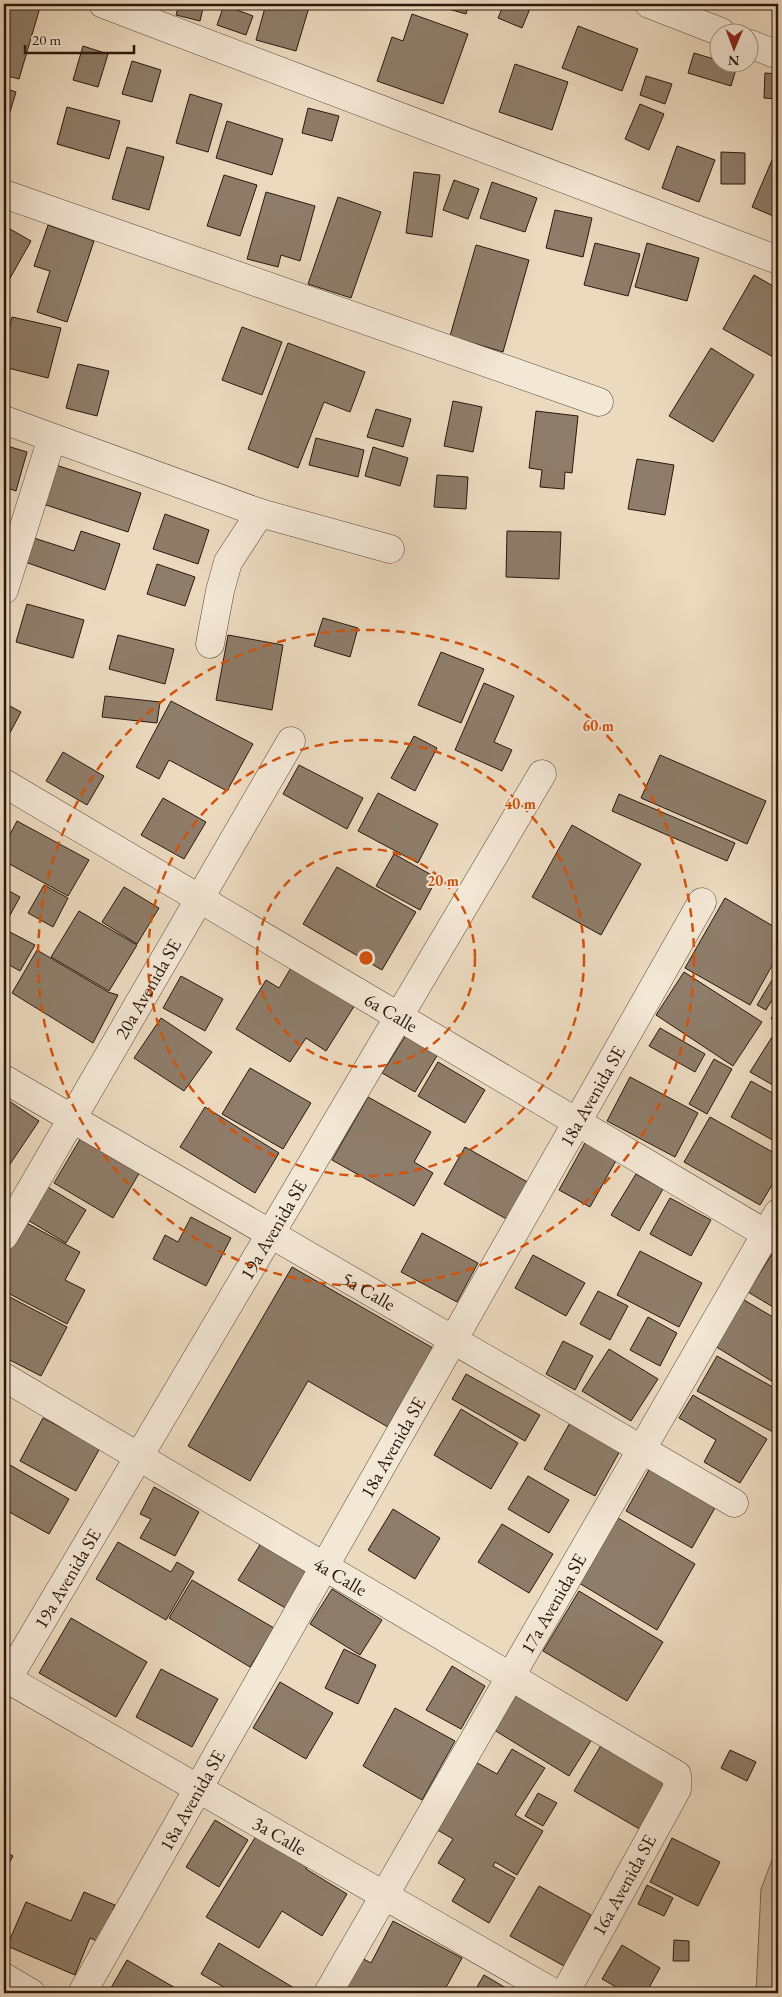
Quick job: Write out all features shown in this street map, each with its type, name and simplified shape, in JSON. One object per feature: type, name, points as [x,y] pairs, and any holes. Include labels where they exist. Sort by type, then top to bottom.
[{"type":"street","points":[[103,4],[778,260]]},
{"type":"street","points":[[649,4],[710,27]]},
{"type":"street","points":[[760,48],[778,55]]},
{"type":"street","points":[[4,194],[599,402]]},
{"type":"street","points":[[4,420],[260,513],[390,549]]},
{"type":"street","points":[[4,590],[52,438]]},
{"type":"street","points":[[210,644],[220,591],[228,562],[260,513]]},
{"type":"street","name":"20a Avenida SE","points":[[4,1236],[291,741]]},
{"type":"street","name":"19a Avenida SE","points":[[5,1680],[542,774]]},
{"type":"street","name":"6a Calle","points":[[5,787],[200,899],[577,1122],[774,1229]]},
{"type":"street","name":"18a Avenida SE","points":[[82,1993],[702,902]]},
{"type":"street","name":"5a Calle","points":[[4,1079],[734,1503]]},
{"type":"street","name":"17a Avenida SE","points":[[328,1993],[642,1450],[774,1229]]},
{"type":"street","name":"4a Calle","points":[[4,1377],[677,1775]]},
{"type":"street","name":"3a Calle","points":[[5,1680],[554,1993]]},
{"type":"street","name":"16a Avenida SE","points":[[565,1993],[677,1789],[677,1775]]},
{"type":"street","points":[[4,1977],[31,1993]]},
{"type":"shaded area","points":[[778,1844],[778,1993],[756,1993],[761,1889]]},
{"type":"building","points":[[4,4],[41,4],[19,79],[4,75]]},
{"type":"building","points":[[179,4],[204,4],[200,21],[176,15]]},
{"type":"building","points":[[266,4],[310,4],[296,51],[256,40]]},
{"type":"building","points":[[431,4],[469,4],[466,14]]},
{"type":"building","points":[[504,4],[532,4],[522,28],[498,18]]},
{"type":"building","points":[[224,5],[253,16],[246,35],[217,25]]},
{"type":"building","points":[[412,14],[468,34],[443,104],[377,81],[392,37],[403,41]]},
{"type":"building","points":[[578,26],[638,49],[622,91],[562,68]]},
{"type":"building","points":[[83,46],[108,54],[98,87],[73,80]]},
{"type":"building","points":[[694,53],[710,58],[710,72],[735,72],[731,86],[688,73]]},
{"type":"building","points":[[132,61],[161,70],[152,102],[122,94]]},
{"type":"building","points":[[515,64],[568,82],[552,130],[499,112]]},
{"type":"building","points":[[765,73],[778,74],[778,99],[764,98]]},
{"type":"building","points":[[646,76],[672,84],[665,104],[640,95]]},
{"type":"building","points":[[4,88],[16,92],[4,132]]},
{"type":"building","points":[[190,94],[222,104],[208,152],[176,143]]},
{"type":"building","points":[[640,104],[664,114],[649,150],[625,139]]},
{"type":"building","points":[[67,107],[120,121],[109,159],[57,144]]},
{"type":"building","points":[[308,108],[339,116],[332,141],[302,133]]},
{"type":"building","points":[[227,121],[283,139],[272,175],[216,158]]},
{"type":"building","points":[[677,146],[715,160],[699,202],[662,188]]},
{"type":"building","points":[[127,147],[164,157],[149,210],[112,199]]},
{"type":"building","points":[[721,152],[745,153],[745,184],[721,184]]},
{"type":"building","points":[[775,153],[778,155],[778,218],[752,207]]},
{"type":"building","points":[[414,172],[440,175],[432,237],[406,233]]},
{"type":"building","points":[[224,175],[257,185],[240,236],[207,226]]},
{"type":"building","points":[[454,180],[479,189],[468,219],[443,210]]},
{"type":"building","points":[[492,182],[537,198],[525,232],[480,218]]},
{"type":"building","points":[[266,192],[315,206],[300,261],[281,255],[278,267],[247,259]]},
{"type":"building","points":[[338,197],[381,212],[351,298],[308,284]]},
{"type":"building","points":[[555,210],[592,218],[583,257],[546,248]]},
{"type":"building","points":[[48,225],[94,241],[67,322],[37,312],[50,271],[34,266]]},
{"type":"building","points":[[10,229],[31,241],[9,280],[4,277],[4,241]]},
{"type":"building","points":[[595,243],[640,254],[628,296],[584,285]]},
{"type":"building","points":[[647,243],[699,258],[687,301],[635,287]]},
{"type":"building","points":[[476,245],[529,260],[503,352],[450,336]]},
{"type":"building","points":[[754,275],[778,289],[778,352],[775,358],[723,329]]},
{"type":"building","points":[[12,317],[61,328],[48,378],[4,367],[4,350]]},
{"type":"building","points":[[242,327],[282,342],[262,395],[222,380]]},
{"type":"building","points":[[288,343],[365,372],[350,412],[324,402],[298,468],[248,449]]},
{"type":"building","points":[[711,348],[754,375],[713,442],[669,416]]},
{"type":"building","points":[[78,364],[109,371],[97,416],[66,408]]},
{"type":"building","points":[[453,401],[482,407],[473,452],[444,446]]},
{"type":"building","points":[[376,409],[411,419],[403,447],[367,437]]},
{"type":"building","points":[[536,411],[578,416],[572,473],[565,472],[564,489],[540,487],[542,470],[529,468]]},
{"type":"building","points":[[316,438],[364,450],[358,477],[309,465]]},
{"type":"building","points":[[4,445],[27,452],[16,491],[4,487]]},
{"type":"building","points":[[373,447],[408,458],[400,486],[365,476]]},
{"type":"building","points":[[637,459],[674,465],[665,515],[628,509]]},
{"type":"building","points":[[53,464],[141,493],[128,532],[40,503]]},
{"type":"building","points":[[437,475],[468,477],[466,509],[434,507]]},
{"type":"building","points":[[165,514],[209,530],[198,564],[153,549]]},
{"type":"building","points":[[81,531],[120,544],[105,590],[25,562],[34,538],[74,551]]},
{"type":"building","points":[[507,531],[561,532],[559,579],[506,577]]},
{"type":"building","points":[[157,564],[195,577],[185,606],[147,594]]},
{"type":"building","points":[[27,604],[84,620],[73,658],[16,642]]},
{"type":"building","points":[[323,618],[358,628],[350,657],[314,646]]},
{"type":"building","points":[[118,635],[174,649],[165,684],[109,669]]},
{"type":"building","points":[[228,635],[283,645],[272,710],[216,700]]},
{"type":"building","points":[[441,652],[484,669],[461,723],[418,705]]},
{"type":"building","points":[[484,683],[514,696],[494,742],[512,750],[502,771],[455,750]]},
{"type":"building","points":[[105,696],[160,702],[157,723],[102,717]]},
{"type":"building","points":[[171,701],[253,744],[227,791],[169,760],[159,779],[136,767]]},
{"type":"building","points":[[4,703],[21,712],[4,744]]},
{"type":"building","points":[[414,736],[437,748],[415,791],[391,778]]},
{"type":"building","points":[[63,752],[104,776],[87,805],[46,781]]},
{"type":"building","points":[[660,755],[766,801],[747,844],[641,798]]},
{"type":"building","points":[[299,765],[363,798],[347,829],[283,794]]},
{"type":"building","points":[[378,793],[438,824],[418,863],[358,831]]},
{"type":"building","points":[[619,794],[735,843],[727,861],[612,811]]},
{"type":"building","points":[[163,798],[206,822],[184,859],[141,835]]},
{"type":"building","points":[[17,821],[89,860],[68,896],[4,861],[4,846]]},
{"type":"building","points":[[572,825],[641,864],[601,935],[532,897]]},
{"type":"building","points":[[394,854],[437,878],[420,910],[376,886]]},
{"type":"building","points":[[337,867],[416,912],[382,970],[303,924]]},
{"type":"building","points":[[44,885],[68,898],[53,927],[28,913]]},
{"type":"building","points":[[124,887],[159,908],[137,944],[102,922]]},
{"type":"building","points":[[4,888],[20,897],[4,926]]},
{"type":"building","points":[[725,898],[778,929],[778,955],[750,1005],[685,968]]},
{"type":"building","points":[[79,911],[137,945],[109,991],[51,957]]},
{"type":"building","points":[[4,929],[35,945],[20,971],[4,962]]},
{"type":"building","points":[[37,950],[108,992],[118,995],[93,1043],[12,993]]},
{"type":"building","points":[[295,961],[358,1000],[326,1051],[306,1038],[290,1062],[236,1029],[266,980],[279,988]]},
{"type":"building","points":[[778,970],[778,990],[766,1010],[757,1005]]},
{"type":"building","points":[[684,972],[762,1022],[733,1066],[656,1015]]},
{"type":"building","points":[[181,976],[223,999],[205,1031],[163,1008]]},
{"type":"building","points":[[778,1004],[778,1022],[771,1019]]},
{"type":"building","points":[[161,1018],[212,1052],[184,1091],[134,1058]]},
{"type":"building","points":[[660,1028],[705,1054],[695,1072],[649,1046]]},
{"type":"building","points":[[406,1035],[438,1054],[415,1092],[382,1073]]},
{"type":"building","points":[[772,1037],[778,1041],[778,1088],[750,1072]]},
{"type":"building","points":[[714,1059],[732,1069],[707,1114],[689,1104]]},
{"type":"building","points":[[438,1062],[485,1090],[465,1123],[418,1096]]},
{"type":"building","points":[[250,1068],[311,1103],[283,1149],[222,1114]]},
{"type":"building","points":[[630,1077],[698,1113],[675,1157],[607,1121]]},
{"type":"building","points":[[751,1081],[778,1096],[778,1143],[731,1117]]},
{"type":"building","points":[[368,1097],[431,1132],[414,1162],[433,1173],[414,1206],[332,1160]]},
{"type":"building","points":[[6,1099],[39,1121],[6,1170],[4,1169]]},
{"type":"building","points":[[205,1107],[279,1153],[255,1193],[180,1147]]},
{"type":"building","points":[[710,1117],[778,1155],[778,1175],[760,1205],[684,1162]]},
{"type":"building","points":[[82,1136],[141,1170],[113,1218],[54,1183]]},
{"type":"building","points":[[586,1141],[618,1157],[590,1207],[559,1190]]},
{"type":"building","points":[[465,1147],[531,1184],[510,1221],[444,1184]]},
{"type":"building","points":[[636,1174],[663,1189],[639,1231],[611,1215]]},
{"type":"building","points":[[46,1186],[86,1210],[66,1243],[26,1219]]},
{"type":"building","points":[[670,1198],[711,1220],[691,1256],[650,1234]]},
{"type":"building","points":[[191,1217],[231,1238],[206,1286],[153,1259],[165,1235],[178,1242]]},
{"type":"building","points":[[23,1221],[80,1252],[65,1280],[85,1290],[67,1324],[4,1291],[4,1257]]},
{"type":"building","points":[[422,1233],[478,1263],[457,1302],[401,1272]]},
{"type":"building","points":[[778,1247],[778,1310],[748,1292]]},
{"type":"building","points":[[640,1251],[702,1283],[679,1327],[617,1295]]},
{"type":"building","points":[[533,1255],[585,1283],[566,1316],[515,1288]]},
{"type":"building","points":[[292,1267],[433,1348],[388,1427],[308,1381],[250,1481],[188,1446]]},
{"type":"building","points":[[598,1291],[628,1306],[610,1340],[580,1324]]},
{"type":"building","points":[[4,1294],[67,1327],[41,1376],[4,1357]]},
{"type":"building","points":[[739,1297],[778,1320],[778,1385],[710,1343]]},
{"type":"building","points":[[648,1317],[677,1333],[660,1366],[630,1350]]},
{"type":"building","points":[[563,1341],[593,1356],[575,1390],[546,1374]]},
{"type":"building","points":[[609,1349],[658,1379],[631,1421],[582,1391]]},
{"type":"building","points":[[717,1356],[778,1390],[778,1422],[773,1432],[697,1391]]},
{"type":"building","points":[[466,1374],[540,1415],[525,1441],[452,1399]]},
{"type":"building","points":[[693,1395],[767,1439],[740,1483],[704,1462],[716,1440],[679,1418]]},
{"type":"building","points":[[461,1409],[518,1443],[491,1489],[434,1455]]},
{"type":"building","points":[[43,1418],[100,1448],[76,1491],[20,1461]]},
{"type":"building","points":[[571,1421],[621,1449],[595,1496],[544,1469]]},
{"type":"building","points":[[10,1465],[69,1499],[49,1534],[4,1509],[4,1476]]},
{"type":"building","points":[[650,1468],[716,1506],[692,1548],[626,1511]]},
{"type":"building","points":[[528,1476],[569,1500],[549,1533],[508,1509]]},
{"type":"building","points":[[154,1487],[199,1512],[175,1556],[140,1538],[151,1519],[140,1514]]},
{"type":"building","points":[[393,1509],[440,1538],[415,1579],[368,1550]]},
{"type":"building","points":[[618,1518],[695,1564],[657,1630],[579,1583]]},
{"type":"building","points":[[502,1524],[553,1554],[529,1593],[478,1562]]},
{"type":"building","points":[[263,1540],[311,1569],[287,1609],[238,1580]]},
{"type":"building","points":[[118,1542],[171,1572],[177,1562],[194,1572],[166,1620],[96,1579]]},
{"type":"building","points":[[192,1580],[274,1628],[250,1667],[169,1618]]},
{"type":"building","points":[[332,1589],[382,1620],[360,1655],[310,1624]]},
{"type":"building","points":[[579,1591],[663,1642],[627,1701],[543,1651]]},
{"type":"building","points":[[71,1618],[147,1662],[116,1717],[39,1673]]},
{"type":"building","points":[[344,1649],[376,1665],[358,1704],[325,1688]]},
{"type":"building","points":[[452,1666],[485,1686],[461,1729],[426,1710]]},
{"type":"building","points":[[161,1669],[218,1699],[192,1747],[136,1717]]},
{"type":"building","points":[[515,1680],[597,1731],[569,1776],[486,1725]]},
{"type":"building","points":[[280,1682],[333,1713],[306,1759],[253,1728]]},
{"type":"building","points":[[395,1708],[455,1741],[422,1800],[363,1766]]},
{"type":"building","points":[[603,1742],[672,1783],[643,1831],[574,1791]]},
{"type":"building","points":[[512,1749],[545,1768],[515,1815],[543,1831],[517,1875],[495,1862],[493,1866],[515,1878],[489,1923],[452,1901],[465,1879],[438,1863],[453,1839],[434,1828],[472,1760],[497,1774]]},
{"type":"building","points":[[730,1750],[756,1762],[747,1781],[721,1768]]},
{"type":"building","points":[[538,1793],[557,1803],[543,1826],[525,1816]]},
{"type":"building","points":[[215,1820],[248,1840],[219,1887],[186,1867]]},
{"type":"building","points":[[261,1828],[311,1859],[306,1869],[347,1894],[322,1936],[282,1911],[259,1948],[206,1917]]},
{"type":"building","points":[[672,1838],[720,1862],[698,1906],[650,1882]]},
{"type":"building","points":[[4,1851],[13,1856],[4,1872]]},
{"type":"building","points":[[647,1885],[673,1898],[664,1916],[638,1904]]},
{"type":"building","points":[[539,1886],[591,1915],[564,1966],[510,1936]]},
{"type":"building","points":[[84,1892],[115,1905],[99,1942],[90,1938],[75,1975],[7,1946],[26,1902],[71,1921]]},
{"type":"building","points":[[393,1921],[462,1958],[443,1993],[341,1993],[360,1957],[371,1963]]},
{"type":"building","points":[[674,1940],[689,1941],[689,1961],[673,1961]]},
{"type":"building","points":[[219,1943],[294,1988],[291,1993],[234,1993],[201,1974]]},
{"type":"building","points":[[622,1945],[660,1968],[646,1993],[627,1993],[602,1979]]},
{"type":"building","points":[[127,1960],[184,1993],[108,1993]]},
{"type":"building","points":[[484,1975],[506,1988],[516,1993],[474,1992]]}]
